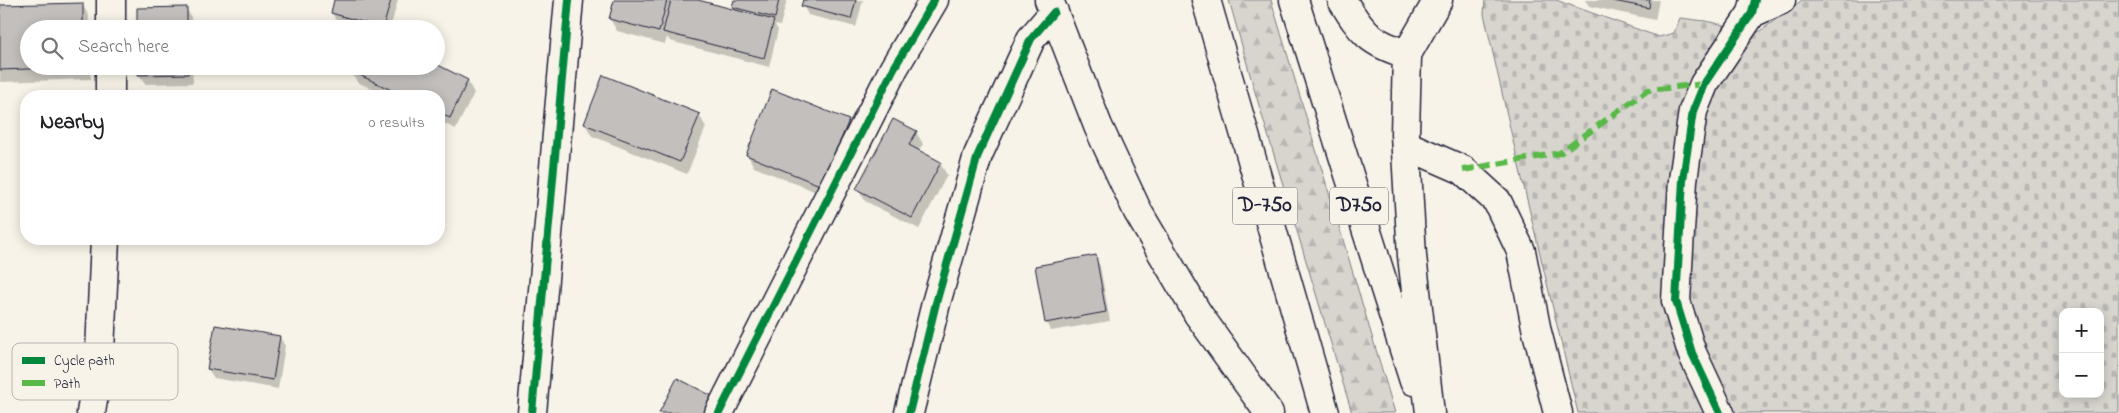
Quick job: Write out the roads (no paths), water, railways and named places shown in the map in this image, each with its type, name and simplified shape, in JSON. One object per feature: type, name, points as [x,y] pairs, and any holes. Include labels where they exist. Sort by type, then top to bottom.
[{"type":"main road","points":[[111,0],[111,20]]},
{"type":"main road","points":[[532,413],[569,0]]},
{"type":"main road","points":[[719,413],[894,68],[934,0]]},
{"type":"main road","name":"D-750","points":[[1206,0],[1325,413]]},
{"type":"main road","name":"D750","points":[[1294,0],[1424,413]]},
{"type":"main road","points":[[1342,0],[1363,32],[1382,47],[1407,54]]},
{"type":"main road","points":[[1430,413],[1412,256],[1406,145],[1407,54],[1438,0]]},
{"type":"main road","points":[[1720,413],[1692,353],[1676,301],[1683,180],[1693,111],[1704,84],[1754,6],[1781,0]]},
{"type":"main road","points":[[1051,6],[1098,126],[1138,212],[1198,314],[1269,413]]},
{"type":"main road","points":[[909,413],[936,303],[978,155],[1031,40],[1051,6]]},
{"type":"main road","points":[[110,75],[110,90]]},
{"type":"main road","points":[[1406,145],[1463,170],[1497,201],[1521,251],[1537,332],[1558,413]]},
{"type":"main road","points":[[100,343],[105,245]]},
{"type":"main road","points":[[90,413],[92,400]]}]
